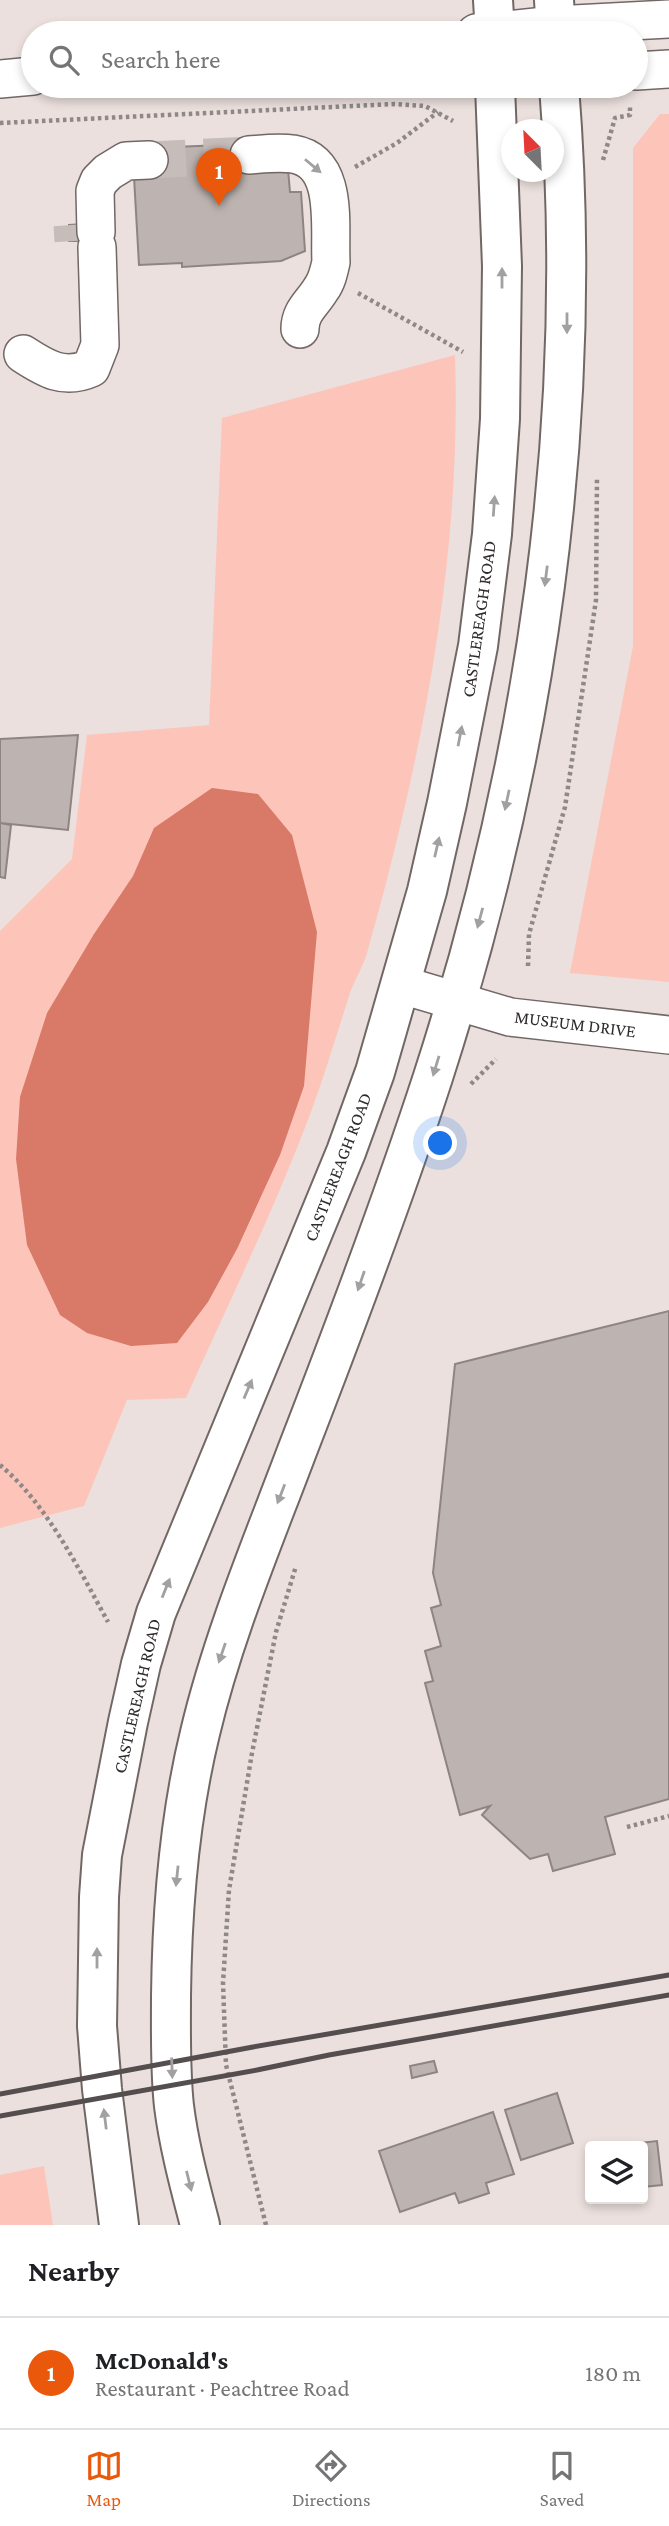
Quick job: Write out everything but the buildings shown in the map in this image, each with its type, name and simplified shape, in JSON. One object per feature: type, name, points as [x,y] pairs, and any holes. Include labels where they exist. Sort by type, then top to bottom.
[{"type":"main road","name":"CASTLEREAGH ROAD","points":[[119,2225],[97,2026],[102,1855],[133,1699],[156,1613],[346,1152],[377,1065],[428,891],[478,646],[492,534],[503,341],[495,98]]},
{"type":"main road","points":[[200,2225],[178,2136],[172,2075],[171,1942],[186,1801],[219,1661],[346,1324],[432,1079],[496,852],[524,716],[547,572],[556,484],[567,331],[566,231],[560,98]]},
{"type":"street","points":[[529,21],[669,19]]},
{"type":"street","points":[[648,70],[669,69]]},
{"type":"street","points":[[0,79],[21,77]]},
{"type":"street","points":[[249,155],[295,154],[319,169],[327,186],[331,262],[329,273],[323,286],[303,311],[300,329]]},
{"type":"street","points":[[23,354],[54,373],[66,374],[91,368],[96,360],[100,345],[99,318],[85,236],[71,202],[73,187],[86,173],[112,164],[137,161]]},
{"type":"street","name":"MUSEUM DRIVE","points":[[402,985],[526,1020],[669,1035]]},
{"type":"path","points":[[0,123],[395,104],[425,106],[453,121]]},
{"type":"path","points":[[349,170],[397,143],[438,112]]},
{"type":"path","points":[[354,290],[466,354]]},
{"type":"path","points":[[463,1090],[496,1059]]},
{"type":"path","points":[[0,1465],[18,1480],[40,1508],[108,1622]]},
{"type":"path","points":[[266,2225],[226,2065],[223,1983],[229,1891],[252,1753],[276,1632],[299,1556]]},
{"type":"path","points":[[627,1827],[669,1816]]},
{"type":"shaded area","points":[[660,114],[669,114],[669,982],[570,973],[633,646],[633,148]]},
{"type":"shaded area","points":[[455,355],[452,506],[445,582],[421,732],[387,880],[367,953],[350,993],[306,1125],[186,1398],[127,1400],[84,1506],[0,1528],[0,931],[72,859],[87,735],[209,725],[222,418]]},
{"type":"shaded area","points":[[212,788],[258,794],[292,835],[317,932],[304,1086],[280,1155],[237,1249],[208,1302],[177,1343],[131,1346],[87,1333],[60,1315],[27,1245],[16,1159],[20,1097],[47,1013],[94,934],[133,876],[154,828]]},
{"type":"shaded area","points":[[44,2166],[53,2225],[0,2225],[0,2175]]},
{"type":"tunnel","points":[[149,160],[249,155]]},
{"type":"tunnel","points":[[72,225],[73,241]]},
{"type":"railway","points":[[0,2094],[669,1975]]},
{"type":"railway","points":[[0,2116],[669,1995]]},
{"type":"place","name":"McDonald's","points":[[219,206]]}]
